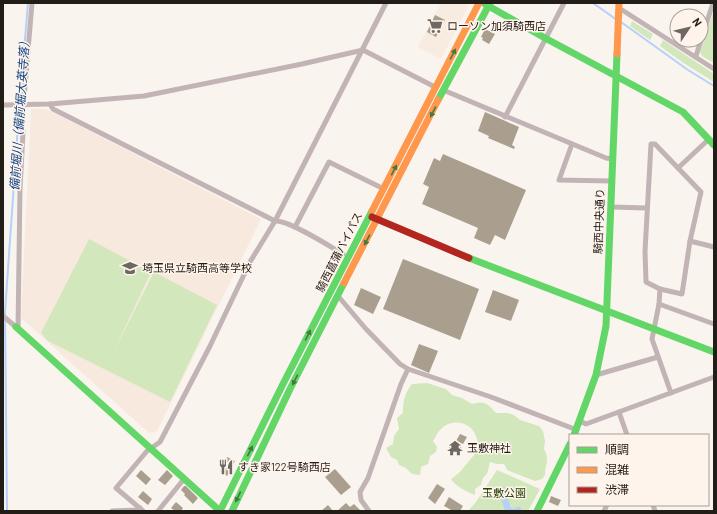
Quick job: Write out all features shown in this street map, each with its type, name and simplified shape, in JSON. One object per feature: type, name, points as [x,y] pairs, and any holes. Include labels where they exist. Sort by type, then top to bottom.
[{"type":"main road","name":"騎西菖蒲バイパス","points":[[220,511],[283,384],[479,3]]},
{"type":"main road","name":"騎西菖蒲バイパス","points":[[232,511],[290,389],[378,220],[487,4]]},
{"type":"main road","points":[[487,4],[545,38],[683,112],[711,142]]},
{"type":"main road","name":"騎西中央通り","points":[[576,432],[596,375],[603,343],[607,312],[619,9]]},
{"type":"main road","points":[[370,216],[482,264],[714,352]]},
{"type":"main road","points":[[17,328],[152,448],[220,511]]},
{"type":"main road","points":[[537,511],[569,446]]},
{"type":"street","points":[[17,328],[20,189],[23,144],[22,122],[32,3]]},
{"type":"street","points":[[142,510],[116,488],[147,451],[160,442],[210,346],[250,262],[275,221],[386,3]]},
{"type":"street","points":[[505,117],[564,3]]},
{"type":"street","points":[[709,15],[713,3]]},
{"type":"street","points":[[619,9],[714,68]]},
{"type":"street","points":[[696,56],[698,48]]},
{"type":"street","points":[[3,105],[50,104],[144,96],[363,50],[436,87]]},
{"type":"street","points":[[443,90],[606,158],[613,159]]},
{"type":"street","points":[[50,104],[52,109],[275,221],[279,220],[296,227],[343,254]]},
{"type":"street","points":[[678,168],[711,142]]},
{"type":"street","points":[[572,144],[558,180],[612,181]]},
{"type":"street","points":[[651,144],[655,144],[678,168],[701,192],[690,241],[682,294],[660,289],[646,282],[645,251],[651,144]]},
{"type":"street","points":[[296,227],[329,162],[384,189]]},
{"type":"street","points":[[611,207],[647,208]]},
{"type":"street","points":[[690,241],[714,247]]},
{"type":"street","points":[[660,289],[659,304],[652,339],[671,393]]},
{"type":"street","points":[[338,296],[366,329],[400,364],[408,369],[490,397],[576,432]]},
{"type":"street","points":[[659,304],[714,324]]},
{"type":"street","points":[[3,316],[17,328]]},
{"type":"street","points":[[596,375],[658,357]]},
{"type":"street","points":[[369,511],[361,500],[360,492],[368,478],[401,384],[408,369]]},
{"type":"street","points":[[580,421],[586,424],[714,377]]},
{"type":"street","points":[[619,412],[627,434]]},
{"type":"street","points":[[158,511],[184,479]]},
{"type":"street","points":[[112,511],[142,510]]},
{"type":"shaded area","points":[[441,3],[470,3],[441,59],[418,47]]},
{"type":"shaded area","name":"埼玉県立騎西高等学校","points":[[31,109],[47,109],[261,219],[157,431],[149,433],[21,318]]},
{"type":"green space","points":[[714,10],[714,63],[702,56],[700,52],[701,48],[709,48],[709,25]]},
{"type":"green space","points":[[632,21],[653,34],[650,40],[630,26]]},
{"type":"green space","points":[[663,40],[669,44],[669,48],[675,48],[714,74],[714,82],[682,62],[660,46]]},
{"type":"green space","points":[[89,239],[151,272],[113,353],[154,272],[217,305],[170,402],[48,341],[41,333]]},
{"type":"green space","points":[[427,383],[446,389],[452,395],[462,398],[472,404],[480,402],[488,405],[496,413],[507,413],[514,415],[520,420],[539,426],[543,431],[545,441],[544,449],[547,456],[545,475],[542,479],[535,481],[507,470],[504,464],[490,462],[487,474],[483,478],[481,485],[475,489],[475,495],[458,487],[451,479],[459,473],[479,449],[477,438],[473,431],[465,424],[460,423],[449,424],[444,426],[439,431],[433,441],[437,447],[436,452],[430,456],[428,464],[421,467],[420,475],[412,474],[406,468],[399,465],[397,460],[391,457],[386,448],[393,444],[394,436],[399,429],[397,418],[403,413],[404,398],[407,391],[412,384]]},
{"type":"green space","name":"玉敷公園","points":[[497,470],[540,489],[528,511],[468,511],[476,502]]},
{"type":"water","points":[[504,487],[508,491],[507,497],[510,507],[514,509],[520,507],[522,511],[505,511],[500,495],[502,488]]},
{"type":"building","points":[[435,15],[445,20],[436,37],[427,32]]},
{"type":"building","points":[[485,29],[495,34],[489,44],[482,40],[483,38],[481,37]]},
{"type":"building","points":[[485,112],[519,127],[512,145],[515,147],[514,149],[488,138],[489,136],[478,131]]},
{"type":"building","points":[[443,154],[526,190],[505,240],[495,235],[490,245],[474,238],[478,228],[422,204],[429,187],[423,184],[434,158],[440,161]]},
{"type":"building","points":[[403,259],[479,289],[460,340],[383,309]]},
{"type":"building","points":[[361,288],[381,297],[373,314],[354,305]]},
{"type":"building","points":[[493,290],[519,300],[511,321],[485,312]]},
{"type":"building","points":[[419,344],[438,351],[429,373],[411,365]]},
{"type":"building","points":[[460,434],[467,437],[463,444],[456,441]]},
{"type":"building","points":[[452,443],[462,448],[459,453],[449,448]]},
{"type":"building","points":[[227,457],[235,461],[227,476],[220,472]]},
{"type":"building","points":[[335,469],[351,487],[341,495],[325,477]]},
{"type":"building","points":[[141,470],[151,479],[146,485],[136,476]]},
{"type":"building","points":[[167,470],[173,476],[165,485],[158,480]]},
{"type":"building","points":[[437,484],[445,489],[435,504],[428,498]]},
{"type":"building","points":[[184,486],[186,486],[198,498],[193,504],[181,490]]},
{"type":"building","points":[[143,491],[152,499],[148,505],[138,497]]},
{"type":"building","points":[[551,496],[561,500],[558,506],[549,502]]},
{"type":"building","points":[[449,497],[463,506],[460,511],[453,511],[444,506]]},
{"type":"building","points":[[176,502],[183,508],[181,511],[175,511],[171,508]]},
{"type":"building","points":[[346,503],[350,507],[354,504],[361,511],[337,511]]},
{"type":"building","points":[[328,505],[333,511],[321,511]]},
{"type":"waterway","name":"備前堀川（備前堀大英寺落）","points":[[7,511],[5,312],[28,3]]},
{"type":"waterway","points":[[593,3],[617,20]]},
{"type":"waterway","points":[[621,22],[688,70],[714,86]]},
{"type":"traffic: fast","points":[[438,100],[490,3]]},
{"type":"traffic: fast","points":[[485,4],[683,112],[714,145]]},
{"type":"traffic: fast","points":[[574,434],[596,375],[606,326],[617,54]]},
{"type":"traffic: fast","points":[[220,511],[283,384],[372,211]]},
{"type":"traffic: fast","points":[[469,258],[714,352]]},
{"type":"traffic: fast","points":[[232,511],[290,389],[344,283]]},
{"type":"traffic: fast","points":[[16,327],[220,511]]},
{"type":"traffic: fast","points":[[537,511],[569,446]]},
{"type":"traffic: slow","points":[[372,211],[479,3]]},
{"type":"traffic: slow","points":[[617,54],[619,3]]},
{"type":"traffic: slow","points":[[344,283],[438,100]]},
{"type":"traffic: jam","points":[[372,217],[469,258]]},
{"type":"place","name":"ローソン加須騎西店","points":[[435,26]]},
{"type":"place","name":"埼玉県立騎西高等学校","points":[[130,268]]},
{"type":"place","name":"玉敷神社","points":[[455,448]]},
{"type":"place","name":"すき家122号騎西店","points":[[226,467]]}]
